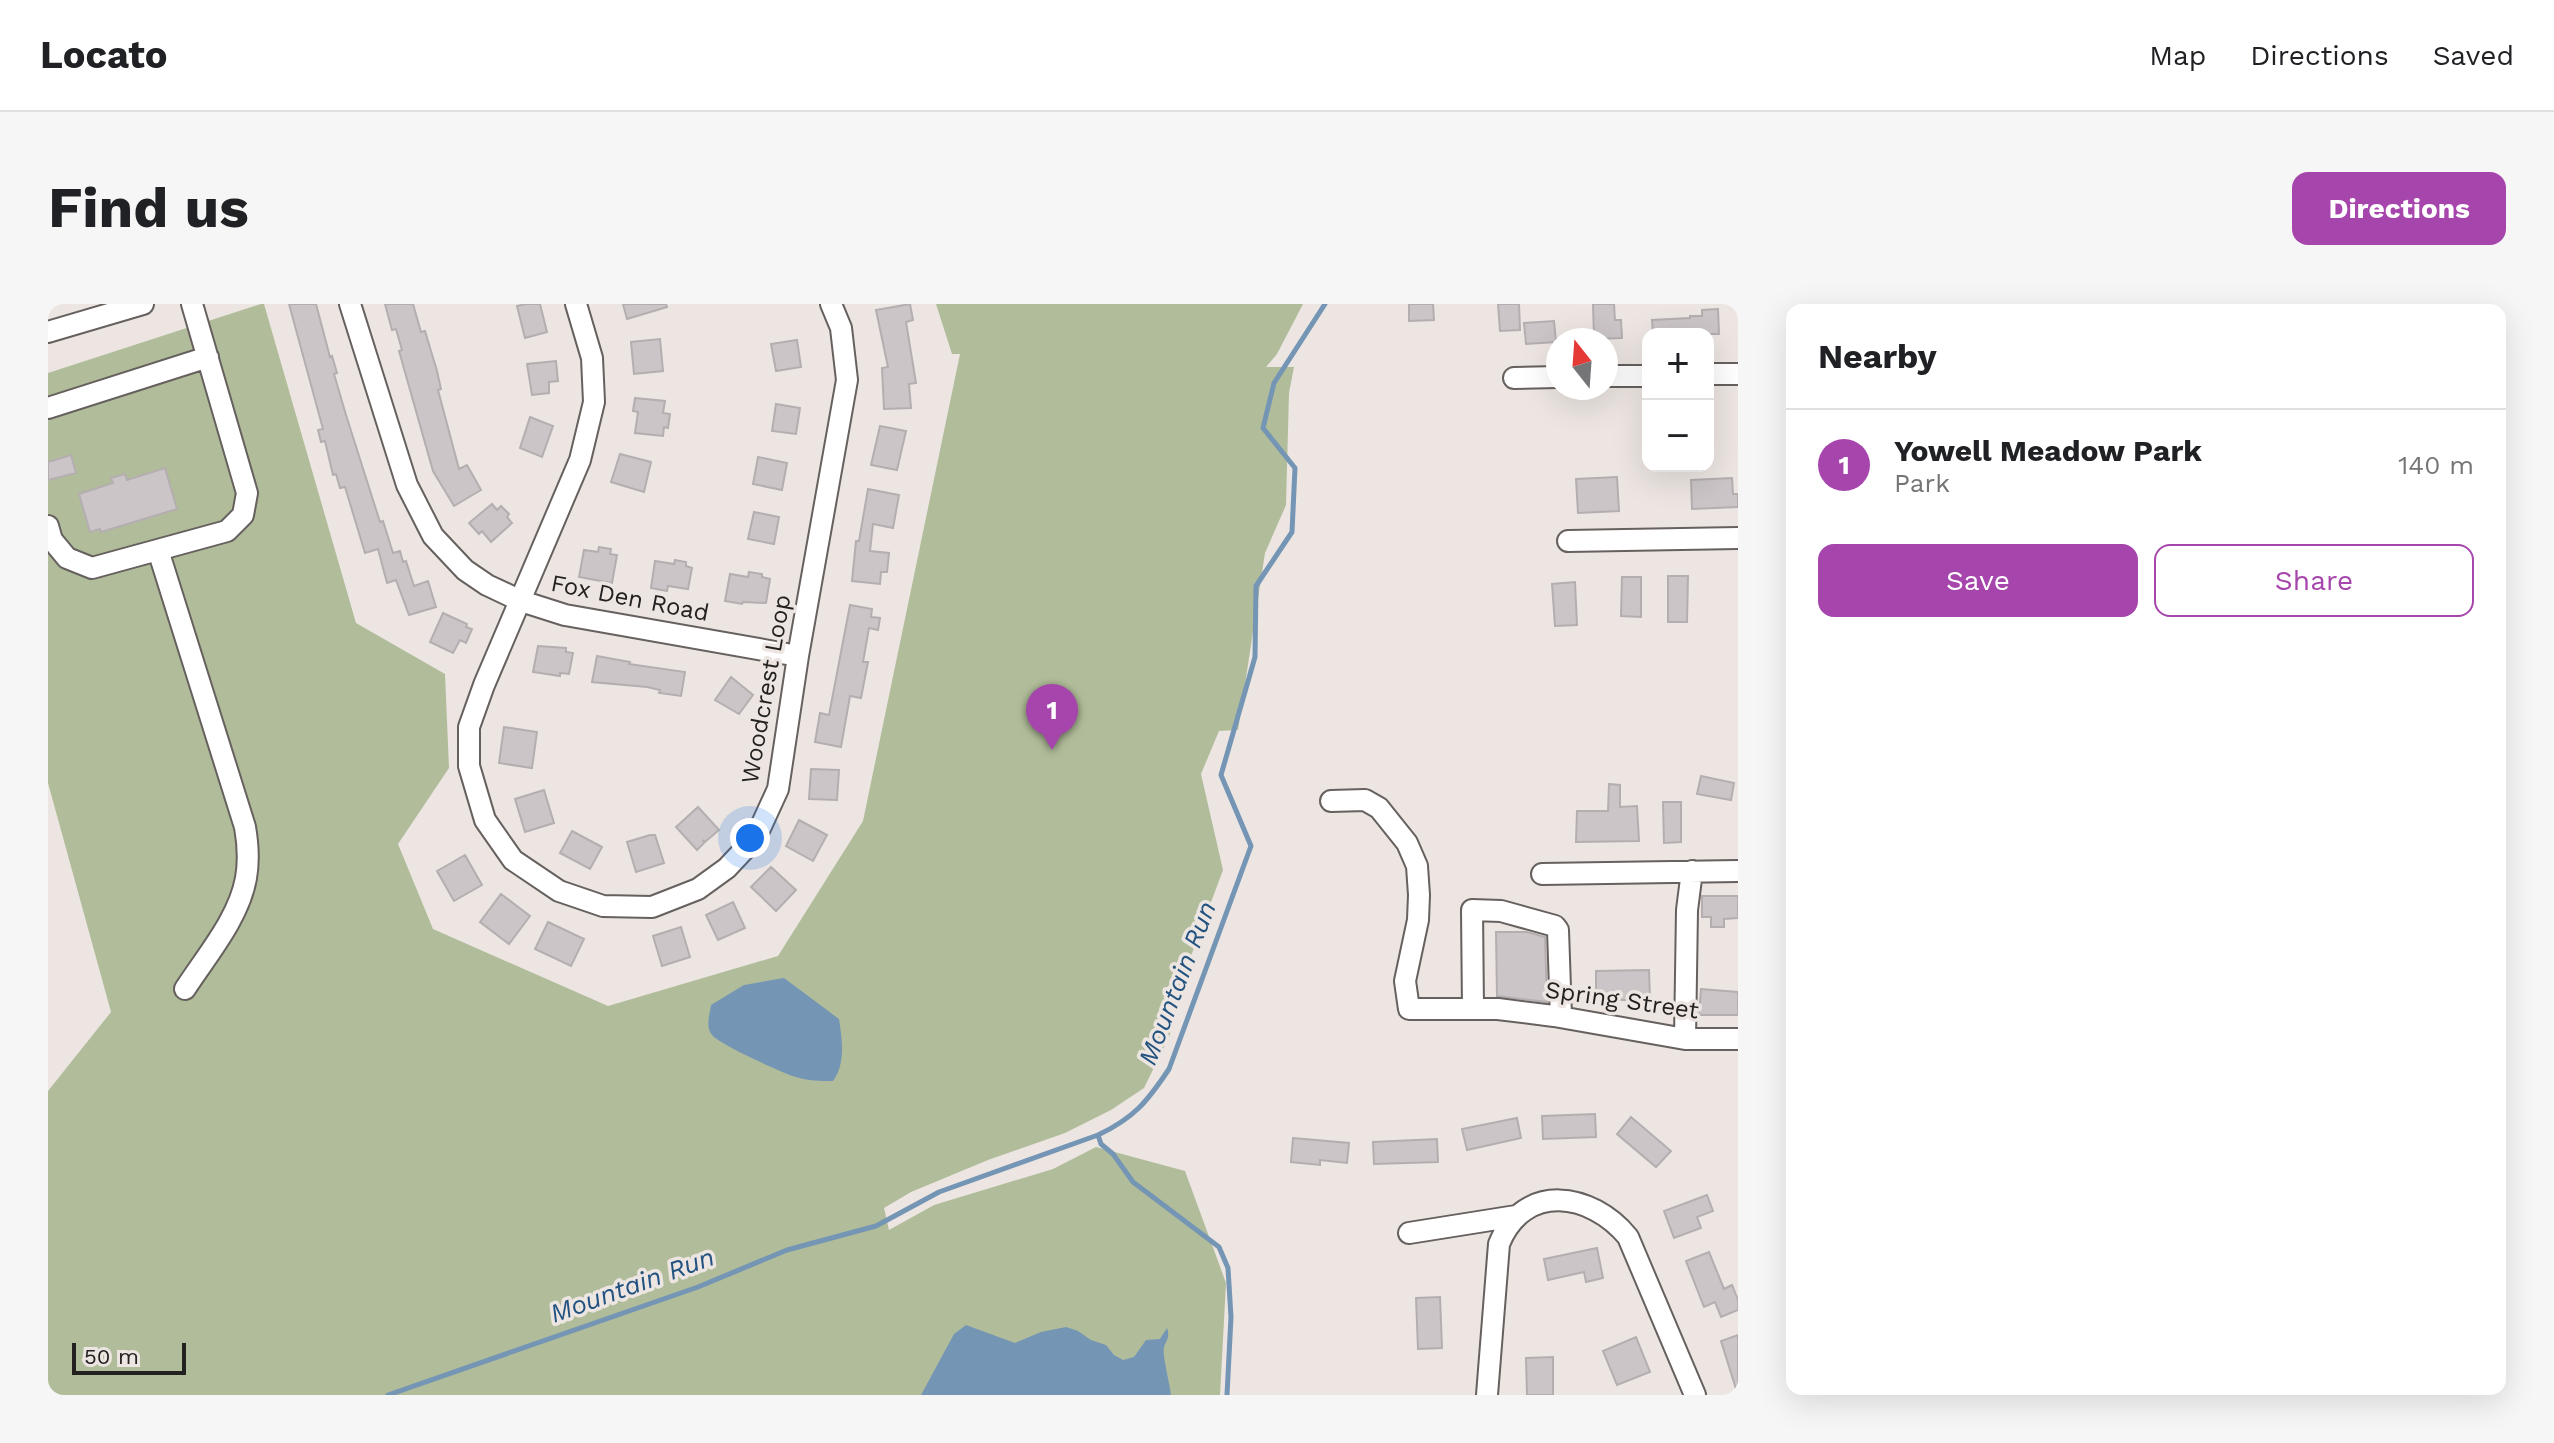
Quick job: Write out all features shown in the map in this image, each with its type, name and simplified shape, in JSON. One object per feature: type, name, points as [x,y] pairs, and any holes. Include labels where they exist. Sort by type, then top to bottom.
[{"type":"street","points":[[48,332],[143,304]]},
{"type":"street","points":[[48,526],[52,540],[67,558],[92,568],[227,531],[237,524],[247,507],[247,493],[192,304]]},
{"type":"street","name":"Fox Den Road","points":[[350,304],[407,485],[433,536],[465,570],[487,585],[521,601],[565,615],[798,656]]},
{"type":"street","name":"Woodcrest Loop","points":[[576,304],[592,358],[594,402],[580,460],[469,727],[469,766],[485,820],[513,860],[559,891],[603,906],[652,907],[698,889],[727,868],[756,837],[778,789],[798,656],[847,380],[841,328],[831,304]]},
{"type":"street","points":[[48,408],[208,357]]},
{"type":"street","points":[[1714,374],[1738,374]]},
{"type":"street","points":[[1618,376],[1642,376]]},
{"type":"street","points":[[1514,378],[1546,377]]},
{"type":"street","points":[[1568,541],[1738,538]]},
{"type":"street","points":[[158,550],[245,827],[248,848],[246,882],[235,909],[185,989]]},
{"type":"street","name":"Spring Street","points":[[1331,801],[1365,800],[1379,808],[1407,843],[1417,866],[1418,920],[1405,981],[1409,1009],[1498,1009],[1685,1039],[1738,1039]]},
{"type":"street","points":[[1685,1039],[1687,910],[1692,871]]},
{"type":"street","points":[[1542,874],[1738,871]]},
{"type":"street","points":[[1473,1009],[1472,910],[1501,911],[1555,926],[1558,930],[1561,1017]]},
{"type":"street","points":[[1487,1395],[1499,1244],[1504,1231],[1516,1216],[1542,1202],[1572,1202],[1597,1210],[1617,1224],[1634,1249],[1695,1395]]},
{"type":"street","points":[[1409,1233],[1516,1216]]},
{"type":"green space","points":[[264,304],[356,623],[445,674],[449,768],[398,844],[433,929],[608,1006],[778,956],[863,821],[960,354],[952,354],[936,304],[1303,304],[1277,354],[1266,367],[1294,367],[1289,393],[1286,505],[1265,553],[1238,730],[1219,731],[1201,774],[1223,870],[1191,956],[1169,1037],[1144,1088],[1111,1110],[1065,1133],[911,1192],[884,1208],[889,1230],[934,1205],[1053,1169],[1096,1147],[1185,1171],[1226,1283],[1220,1395],[48,1395],[48,1091],[111,1012],[48,783],[48,373]]},
{"type":"water","points":[[784,978],[839,1019],[841,1059],[833,1081],[810,1080],[789,1074],[726,1045],[710,1032],[708,1020],[711,1005],[744,985]]},
{"type":"water","points":[[966,1325],[1015,1343],[1041,1332],[1066,1327],[1106,1345],[1123,1360],[1134,1357],[1146,1340],[1160,1339],[1167,1328],[1164,1351],[1171,1395],[921,1395],[954,1334]]},
{"type":"building","points":[[289,304],[316,304],[346,415],[380,522],[383,521],[393,553],[400,551],[403,562],[406,561],[414,586],[428,581],[436,607],[409,615],[396,580],[387,583],[378,549],[365,553],[345,487],[340,488],[336,474],[333,475],[325,441],[321,442],[318,430],[323,429]]},
{"type":"building","points":[[385,304],[413,304],[437,371],[441,389],[438,390],[459,469],[467,465],[481,490],[454,506],[433,471],[399,351],[402,350],[396,329],[392,330]]},
{"type":"building","points":[[540,304],[547,332],[525,338],[517,306]]},
{"type":"building","points":[[623,304],[666,304],[667,307],[627,319]]},
{"type":"building","points":[[910,304],[913,320],[906,322],[916,383],[909,384],[911,408],[884,409],[882,368],[888,367],[876,310]]},
{"type":"building","points":[[1409,304],[1433,304],[1434,320],[1409,321]]},
{"type":"building","points":[[1498,304],[1519,304],[1520,330],[1500,331]]},
{"type":"building","points":[[1593,304],[1614,304],[1615,320],[1621,320],[1622,338],[1618,338],[1618,328],[1594,328]]},
{"type":"building","points":[[1718,309],[1719,334],[1714,334],[1714,328],[1653,328],[1652,320],[1702,316],[1702,310]]},
{"type":"building","points":[[1554,321],[1555,328],[1546,328],[1546,343],[1526,344],[1524,323]]},
{"type":"building","points":[[660,339],[663,371],[634,374],[631,342]]},
{"type":"building","points":[[797,340],[801,367],[776,371],[771,344]]},
{"type":"building","points":[[556,361],[558,381],[549,382],[549,393],[532,395],[527,364]]},
{"type":"building","points":[[635,398],[665,401],[663,413],[670,414],[663,436],[635,433],[638,412],[633,411]]},
{"type":"building","points":[[776,404],[800,408],[796,434],[772,431]]},
{"type":"building","points":[[530,417],[553,426],[542,457],[520,448]]},
{"type":"building","points":[[880,426],[906,431],[897,470],[871,465]]},
{"type":"building","points":[[620,454],[651,462],[644,492],[611,482]]},
{"type":"building","points":[[71,455],[76,473],[48,480],[48,462]]},
{"type":"building","points":[[758,457],[787,463],[782,490],[753,484]]},
{"type":"building","points":[[165,468],[177,509],[101,532],[100,529],[90,532],[79,494],[113,483],[111,478],[125,474],[127,480]]},
{"type":"building","points":[[1617,477],[1619,511],[1578,513],[1576,479]]},
{"type":"building","points":[[1732,478],[1733,494],[1738,494],[1738,507],[1692,509],[1691,480]]},
{"type":"building","points":[[868,489],[899,495],[893,528],[873,524],[870,551],[889,553],[887,572],[881,572],[880,584],[852,581],[856,541],[859,541]]},
{"type":"building","points":[[492,504],[497,510],[501,506],[512,523],[491,542],[482,531],[479,534],[469,523]]},
{"type":"building","points":[[754,512],[779,517],[774,544],[748,539]]},
{"type":"building","points":[[599,547],[611,549],[610,554],[617,555],[612,583],[579,577],[584,550],[598,552]]},
{"type":"building","points":[[675,560],[686,562],[686,566],[692,568],[688,589],[668,586],[667,591],[651,588],[655,561],[674,564]]},
{"type":"building","points":[[749,572],[770,579],[766,603],[725,601],[730,574],[748,577]]},
{"type":"building","points":[[1668,576],[1688,576],[1687,622],[1668,622]]},
{"type":"building","points":[[1622,577],[1641,577],[1641,617],[1621,616]]},
{"type":"building","points":[[1575,582],[1577,625],[1555,626],[1552,584]]},
{"type":"building","points":[[850,605],[872,609],[871,617],[880,618],[878,630],[869,628],[863,662],[868,662],[861,698],[850,696],[841,747],[815,742],[820,713],[829,715]]},
{"type":"building","points":[[443,613],[472,629],[466,643],[460,640],[453,653],[430,642]]},
{"type":"building","points":[[538,646],[566,648],[566,652],[573,653],[569,674],[560,673],[560,676],[533,672]]},
{"type":"building","points":[[597,656],[685,672],[681,696],[659,693],[660,690],[647,687],[592,682]]},
{"type":"building","points":[[731,677],[753,695],[739,714],[715,700]]},
{"type":"building","points":[[504,727],[537,732],[532,768],[499,763]]},
{"type":"building","points":[[811,769],[839,770],[837,800],[809,799]]},
{"type":"building","points":[[1701,776],[1734,783],[1731,800],[1697,794]]},
{"type":"building","points":[[1609,784],[1620,785],[1620,807],[1637,806],[1639,841],[1576,842],[1577,811],[1608,811]]},
{"type":"building","points":[[544,790],[554,823],[525,832],[515,799]]},
{"type":"building","points":[[1663,802],[1681,802],[1681,842],[1664,843]]},
{"type":"building","points":[[698,807],[719,830],[705,842],[703,840],[704,843],[697,850],[676,827]]},
{"type":"building","points":[[799,820],[827,835],[813,861],[786,846]]},
{"type":"building","points":[[572,831],[602,847],[590,869],[560,853]]},
{"type":"building","points":[[655,835],[664,863],[636,872],[627,842]]},
{"type":"building","points":[[465,855],[482,885],[454,901],[437,871]]},
{"type":"building","points":[[771,867],[796,890],[776,911],[751,887]]},
{"type":"building","points":[[501,894],[530,916],[509,944],[480,922]]},
{"type":"building","points":[[1702,896],[1738,896],[1738,918],[1724,919],[1724,927],[1711,927],[1711,917],[1702,917]]},
{"type":"building","points":[[733,902],[745,928],[718,940],[706,915]]},
{"type":"building","points":[[548,922],[584,939],[571,966],[535,949]]},
{"type":"building","points":[[681,927],[690,957],[662,966],[653,936]]},
{"type":"building","points":[[1496,932],[1527,932],[1545,937],[1547,1002],[1497,996]]},
{"type":"building","points":[[1649,970],[1650,1000],[1621,1000],[1621,992],[1596,993],[1596,971]]},
{"type":"building","points":[[1701,989],[1738,992],[1738,1015],[1699,1015]]},
{"type":"building","points":[[1595,1114],[1596,1137],[1543,1139],[1542,1116]]},
{"type":"building","points":[[1631,1117],[1671,1151],[1656,1167],[1617,1134]]},
{"type":"building","points":[[1517,1118],[1521,1138],[1467,1150],[1462,1129]]},
{"type":"building","points":[[1293,1138],[1349,1143],[1347,1163],[1320,1160],[1320,1165],[1291,1162]]},
{"type":"building","points":[[1437,1139],[1438,1162],[1374,1164],[1373,1142]]},
{"type":"building","points":[[1707,1195],[1713,1211],[1697,1217],[1701,1228],[1674,1238],[1664,1211]]},
{"type":"building","points":[[1597,1248],[1603,1278],[1586,1282],[1584,1272],[1548,1280],[1544,1259]]},
{"type":"building","points":[[1709,1252],[1724,1289],[1732,1285],[1738,1300],[1738,1310],[1721,1317],[1715,1302],[1704,1307],[1686,1261]]},
{"type":"building","points":[[1440,1297],[1442,1348],[1418,1349],[1416,1298]]},
{"type":"building","points":[[1738,1335],[1738,1389],[1736,1389],[1721,1341]]},
{"type":"building","points":[[1636,1337],[1650,1372],[1617,1385],[1603,1351]]},
{"type":"building","points":[[1553,1357],[1553,1395],[1527,1395],[1526,1358]]},
{"type":"waterway","name":"Mountain Run","points":[[388,1395],[698,1287],[787,1250],[876,1226],[939,1192],[1098,1135],[1121,1122],[1146,1100],[1169,1069],[1251,846],[1221,775],[1255,657],[1256,586],[1292,532],[1295,468],[1263,428],[1274,383],[1325,304]]},
{"type":"waterway","points":[[1098,1135],[1101,1144],[1113,1154],[1133,1182],[1219,1247],[1228,1268],[1231,1317],[1227,1395]]},
{"type":"place","name":"Yowell Meadow Park","points":[[1052,750]]}]
